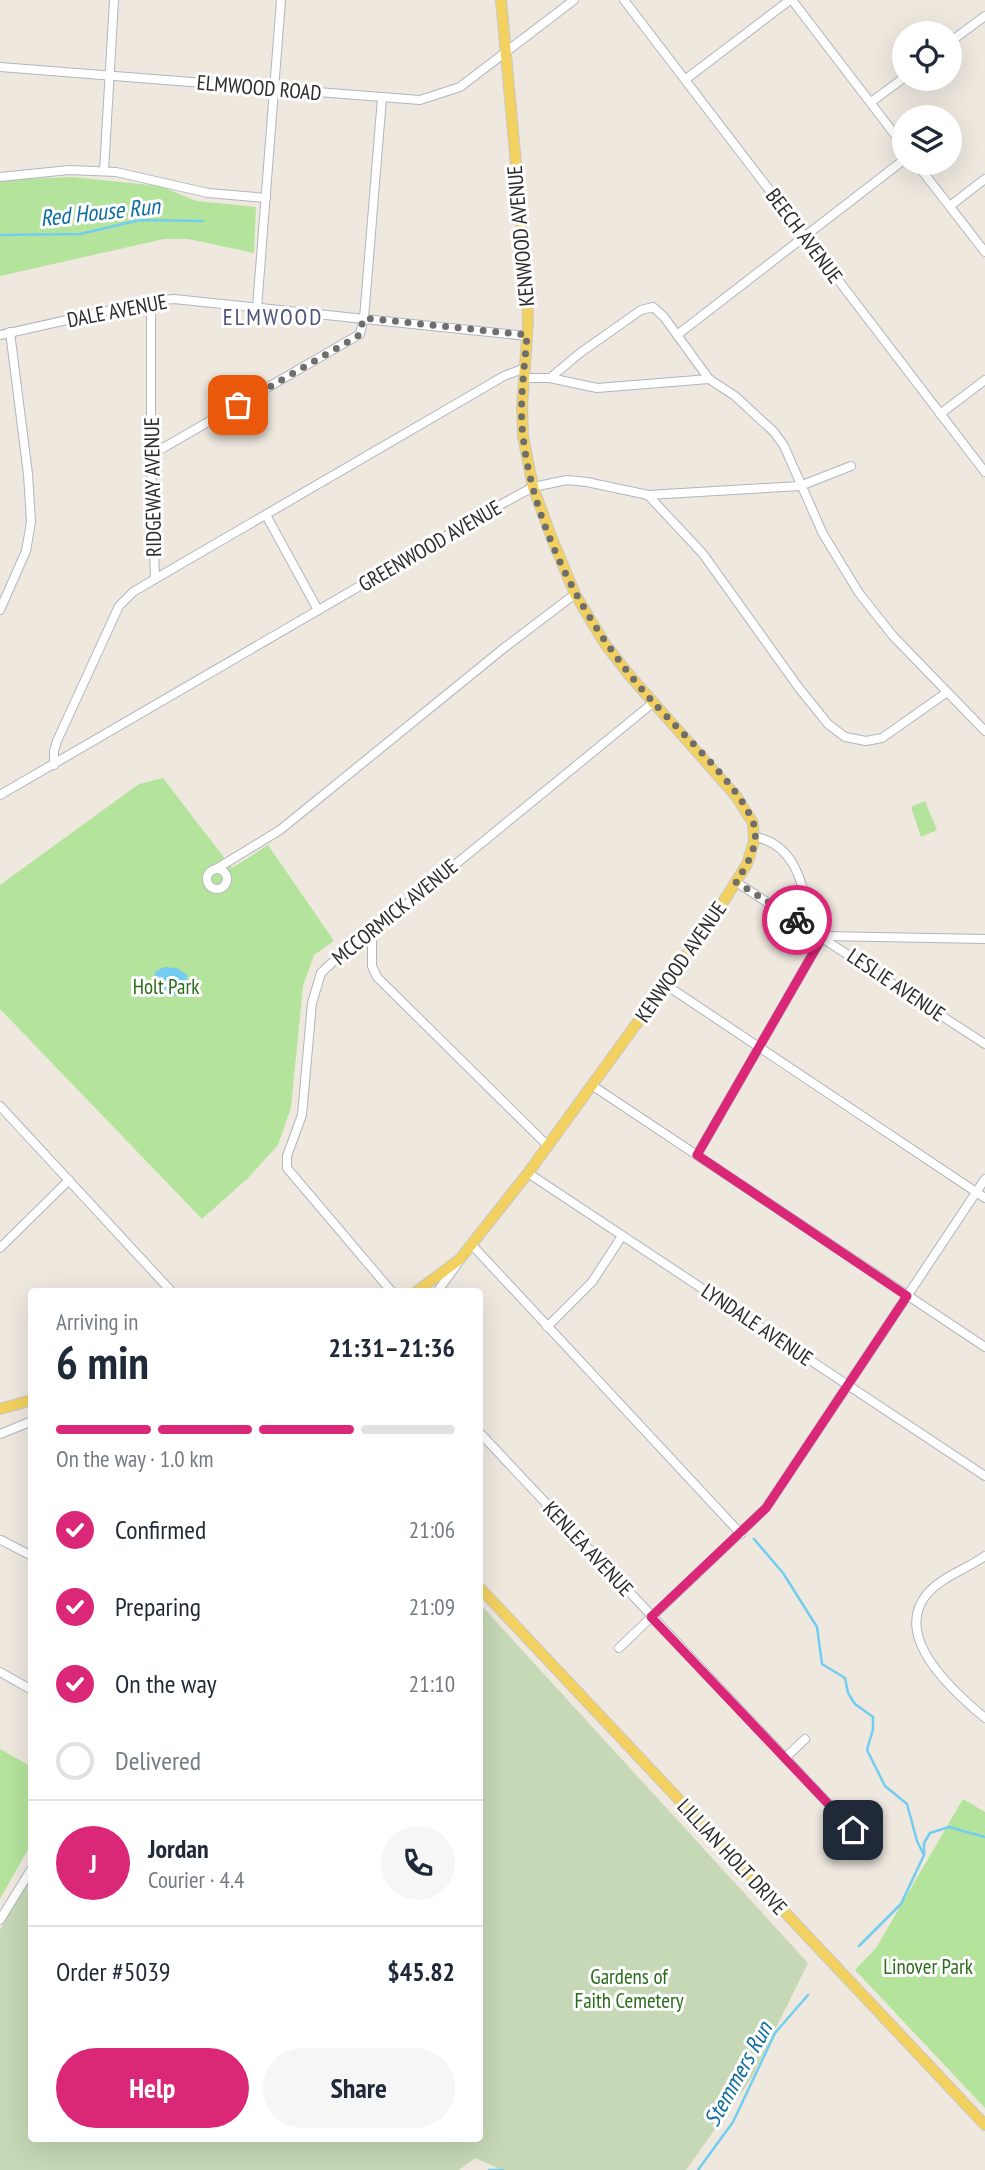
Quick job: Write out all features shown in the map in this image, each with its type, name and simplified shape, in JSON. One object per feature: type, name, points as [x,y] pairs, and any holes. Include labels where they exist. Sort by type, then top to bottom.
[{"type":"main road","name":"KENWOOD AVENUE","points":[[421,1288],[460,1259],[528,1174],[666,985],[736,882],[750,858],[755,838],[753,823],[737,796],[620,664],[575,594],[533,487],[522,424],[527,284],[501,0]]},
{"type":"main road","points":[[0,1409],[28,1401]]},
{"type":"main road","name":"LILLIAN HOLT DRIVE","points":[[483,1591],[985,2125]]},
{"type":"street","points":[[104,171],[114,0]]},
{"type":"street","points":[[257,308],[281,0]]},
{"type":"street","points":[[491,0],[501,0]]},
{"type":"street","name":"ELMWOOD ROAD","points":[[0,67],[420,100],[452,91],[574,0]]},
{"type":"street","name":"BEECH AVENUE","points":[[624,0],[985,472]]},
{"type":"street","points":[[686,79],[791,0],[892,130]]},
{"type":"street","points":[[962,33],[985,16]]},
{"type":"street","points":[[871,102],[892,87]]},
{"type":"street","points":[[152,455],[358,336],[364,318],[382,98]]},
{"type":"street","points":[[677,335],[892,169]]},
{"type":"street","points":[[0,177],[69,170],[104,171],[146,177],[208,193],[266,198]]},
{"type":"street","points":[[925,175],[985,252]]},
{"type":"street","points":[[950,206],[985,180]]},
{"type":"street","name":"DALE AVENUE","points":[[0,335],[151,301],[174,299],[527,335]]},
{"type":"street","name":"RIDGEWAY AVENUE","points":[[54,765],[57,741],[119,606],[133,592],[156,579],[151,301]]},
{"type":"street","points":[[550,377],[641,310],[653,307],[709,379],[735,396],[774,432],[784,446],[823,534],[859,593],[893,636],[946,694],[985,731]]},
{"type":"street","points":[[0,610],[26,551],[31,522],[28,474],[10,332]]},
{"type":"street","points":[[156,579],[503,376],[524,373],[597,388],[709,379]]},
{"type":"street","points":[[940,414],[985,380]]},
{"type":"street","name":"GREENWOOD AVENUE","points":[[0,795],[533,487],[579,481],[648,495],[800,486],[851,466]]},
{"type":"street","points":[[648,495],[703,554],[799,688],[835,731],[856,740],[882,738],[946,694]]},
{"type":"street","points":[[266,515],[318,610]]},
{"type":"street","points":[[216,869],[280,830],[503,648],[575,594]]},
{"type":"street","name":"MCCORMICK AVENUE","points":[[389,1288],[294,1177],[286,1164],[302,1115],[312,1003],[317,979],[339,956],[654,702]]},
{"type":"street","points":[[755,838],[770,841],[798,871],[813,929]]},
{"type":"street","name":"LESLIE AVENUE","points":[[736,882],[813,929],[985,1044]]},
{"type":"street","points":[[372,930],[372,966],[377,977],[548,1146]]},
{"type":"street","points":[[697,1155],[823,936],[985,939]]},
{"type":"street","points":[[666,985],[985,1198]]},
{"type":"street","points":[[593,1086],[985,1347]]},
{"type":"street","points":[[0,1106],[168,1288]]},
{"type":"street","name":"LYNDALE AVENUE","points":[[528,1174],[985,1476]]},
{"type":"street","points":[[619,1648],[766,1508],[985,1179]]},
{"type":"street","points":[[0,1248],[69,1180]]},
{"type":"street","points":[[547,1327],[592,1282],[622,1236]]},
{"type":"street","points":[[472,1245],[741,1534]]},
{"type":"street","points":[[440,1288],[460,1259]]},
{"type":"street","points":[[0,1434],[28,1423]]},
{"type":"street","name":"KENLEA AVENUE","points":[[483,1436],[870,1848]]},
{"type":"street","points":[[1,1540],[28,1554]]},
{"type":"street","points":[[985,1556],[927,1593],[919,1609],[916,1626],[920,1642],[935,1667],[985,1718]]},
{"type":"street","points":[[0,1672],[28,1688]]},
{"type":"street","points":[[785,1758],[805,1739]]},
{"type":"street","points":[[0,1920],[28,1874]]},
{"type":"green space","points":[[73,177],[159,186],[197,201],[256,207],[254,253],[188,239],[164,239],[0,276],[0,180]]},
{"type":"green space","name":"Holt Park","points":[[163,778],[232,868],[268,845],[334,941],[314,955],[303,986],[291,1107],[278,1145],[248,1178],[202,1219],[0,1009],[0,885],[139,784]]},
{"type":"green space","points":[[925,801],[937,830],[921,837],[911,807]]},
{"type":"green space","name":"Gardens of Faith Cemetery","points":[[483,1607],[808,1963],[751,2079],[686,2170],[502,2170],[475,2158],[459,2170],[0,2170],[0,1930],[28,1881],[28,2142],[483,2142]]},
{"type":"green space","points":[[0,1749],[28,1765],[28,1849],[0,1899]]},
{"type":"green space","name":"Linover Park","points":[[963,1799],[985,1812],[985,2108],[855,1970],[876,1948]]},
{"type":"water","points":[[164,967],[177,968],[187,975],[187,984],[175,996],[154,990],[155,972]]},
{"type":"waterway","name":"Red House Run","points":[[0,235],[80,234],[140,220],[203,221]]},
{"type":"waterway","points":[[754,1539],[783,1573],[817,1627],[822,1664],[845,1678],[848,1693],[855,1704],[873,1717],[873,1729],[867,1750],[885,1786],[907,1804],[917,1841],[924,1855]]},
{"type":"waterway","name":"Stemmers Run","points":[[859,1946],[901,1904],[924,1855],[924,1843],[930,1833],[949,1827],[985,1837]]},
{"type":"waterway","name":"Stemmers Run","points":[[698,2170],[733,2122],[775,2033],[808,1995]]},
{"type":"waterway","name":"Stemmers Run","points":[[489,2170],[503,2170]]},
{"type":"way so far","points":[[238,405],[358,336],[364,318],[527,335],[522,414],[527,464],[542,512],[575,594],[620,664],[737,796],[750,817],[755,828],[754,841],[750,858],[736,882],[797,920]]},
{"type":"district","name":"ELMWOOD","points":[[273,317]]},
{"type":"route","points":[[797,920],[823,936],[697,1155],[907,1296],[766,1508],[651,1617],[853,1830]]}]
